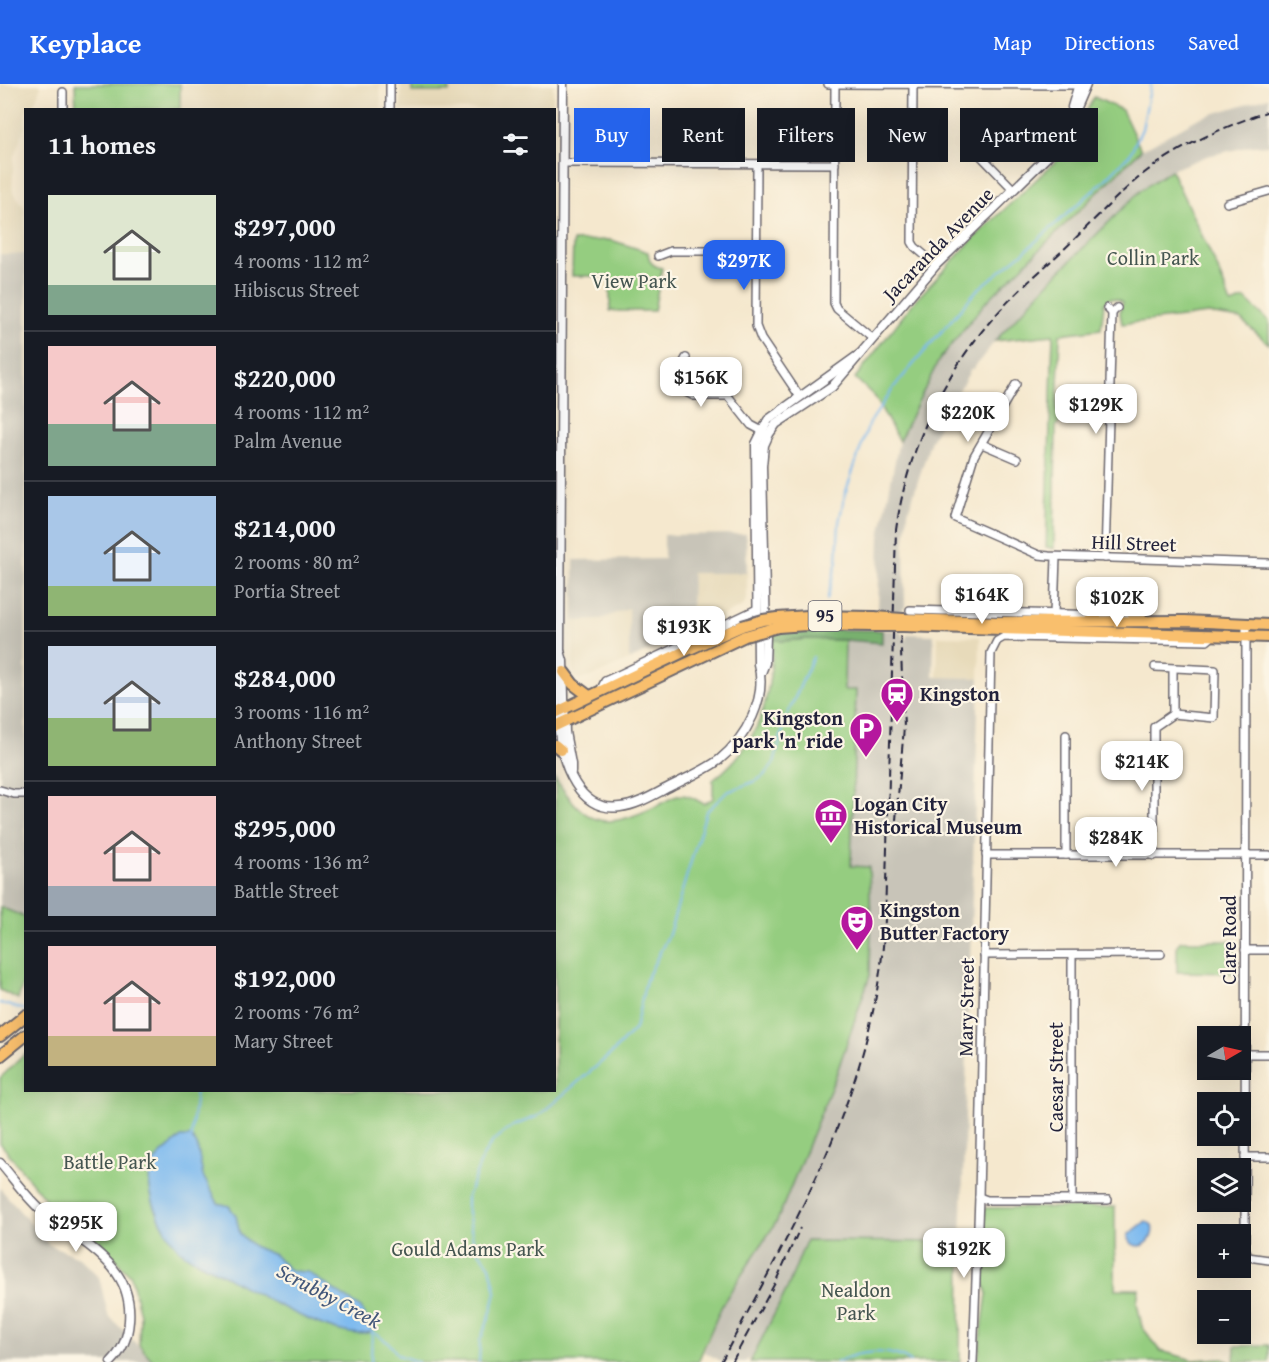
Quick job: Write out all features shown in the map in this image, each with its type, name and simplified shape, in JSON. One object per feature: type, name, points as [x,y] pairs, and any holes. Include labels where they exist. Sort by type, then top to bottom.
[{"type":"main road","name":"95","points":[[560,724],[763,620],[778,623],[808,616],[874,621],[906,618],[1106,623],[1185,621],[1269,625]]},
{"type":"main road","name":"95","points":[[906,618],[1269,637]]},
{"type":"main road","name":"95","points":[[559,711],[600,691],[743,631]]},
{"type":"main road","points":[[564,672],[573,684],[589,696]]},
{"type":"main road","points":[[0,1036],[23,1017]]},
{"type":"main road","points":[[0,1056],[24,1037]]},
{"type":"street","points":[[390,84],[390,108]]},
{"type":"street","points":[[559,711],[564,672],[560,650],[558,536],[563,84]]},
{"type":"street","points":[[828,84],[1083,85]]},
{"type":"street","points":[[834,84],[834,303],[837,309],[873,338]]},
{"type":"street","points":[[913,84],[912,242],[936,266]]},
{"type":"street","name":"Jacaranda Avenue","points":[[765,432],[822,388],[860,354],[936,266],[1057,145],[1065,133],[1083,85]]},
{"type":"street","points":[[63,92],[63,108]]},
{"type":"street","points":[[987,162],[1013,189]]},
{"type":"street","points":[[563,163],[835,164]]},
{"type":"street","points":[[757,165],[757,329],[761,339],[800,397]]},
{"type":"street","points":[[1227,203],[1269,191]]},
{"type":"street","points":[[658,256],[671,250],[756,251]]},
{"type":"street","points":[[1105,558],[1112,310]]},
{"type":"street","points":[[686,358],[682,365],[683,385],[686,392],[694,396],[728,396],[746,419],[765,432]]},
{"type":"street","points":[[1016,384],[981,444],[1017,459]]},
{"type":"street","name":"Jacaranda Avenue","points":[[765,432],[774,415],[800,397],[822,388]]},
{"type":"street","points":[[560,650],[557,661],[560,724],[571,772],[585,796],[599,805],[612,808],[623,807],[694,775],[723,756],[743,734],[757,703],[760,673],[754,458],[756,444],[765,432]]},
{"type":"street","points":[[760,673],[765,663],[766,636],[762,466],[765,432]]},
{"type":"street","name":"Hill Street","points":[[981,444],[974,456],[956,518],[1039,555],[1269,563]]},
{"type":"street","points":[[1054,614],[1056,557]]},
{"type":"street","points":[[600,691],[605,681],[616,675],[757,609]]},
{"type":"street","points":[[906,618],[1054,614],[1179,617],[1185,621]]},
{"type":"street","name":"Clare Road","points":[[1245,1026],[1246,623]]},
{"type":"street","name":"Mary Street","points":[[973,1362],[979,1197],[991,653],[998,641],[1004,637],[1207,641],[1214,635]]},
{"type":"street","points":[[1154,856],[1154,728],[1173,714],[1214,718],[1215,669],[1155,667]]},
{"type":"street","points":[[1173,669],[1173,714]]},
{"type":"street","points":[[560,724],[558,748],[565,765],[571,772]]},
{"type":"street","points":[[1066,735],[1066,855]]},
{"type":"street","points":[[0,790],[24,794]]},
{"type":"street","points":[[986,855],[1269,855]]},
{"type":"street","points":[[1245,950],[1269,950]]},
{"type":"street","points":[[984,955],[1161,954]]},
{"type":"street","name":"Caesar Street","points":[[1072,955],[1072,1200]]},
{"type":"street","points":[[1251,1054],[1269,1054]]},
{"type":"street","name":"Clare Road","points":[[1245,1080],[1245,1248],[1248,1257],[1269,1260]]},
{"type":"street","points":[[1245,1157],[1269,1157]]},
{"type":"street","points":[[0,1163],[35,1205],[103,1257],[118,1274],[129,1306],[127,1331],[120,1350],[111,1362]]},
{"type":"street","points":[[979,1197],[987,1200],[1108,1200]]},
{"type":"shaded area","points":[[0,84],[40,84],[32,108],[24,108],[24,129],[14,156],[12,189],[24,207],[24,254],[0,254]]},
{"type":"shaded area","points":[[180,84],[380,84],[381,108],[180,108]]},
{"type":"shaded area","points":[[401,84],[553,84],[553,108],[401,108]]},
{"type":"shaded area","points":[[1269,97],[1269,145],[1251,146],[1207,156],[1171,170],[1141,190],[1052,279],[971,369],[931,440],[908,512],[904,548],[905,607],[900,613],[878,612],[880,537],[899,441],[939,360],[984,304],[1141,150],[1199,118]]},
{"type":"shaded area","points":[[0,254],[24,254],[24,917],[0,907]]},
{"type":"shaded area","points":[[746,534],[747,573],[692,573],[691,631],[629,660],[629,608],[599,620],[574,621],[574,560],[664,559],[664,535]]},
{"type":"shaded area","points":[[692,573],[747,573],[747,598],[743,606],[691,631]]},
{"type":"shaded area","points":[[629,607],[629,660],[591,677],[579,679],[575,677],[573,670],[574,621],[599,620]]},
{"type":"shaded area","points":[[882,630],[899,630],[906,640],[907,634],[934,635],[933,677],[979,678],[961,1242],[806,1241],[787,1289],[752,1357],[745,1362],[722,1362],[704,1352],[723,1303],[777,1221],[870,975],[869,867],[851,866],[856,690],[844,690],[845,640],[881,643]]},
{"type":"shaded area","points":[[938,636],[980,637],[979,678],[937,677]]},
{"type":"shaded area","points":[[0,1188],[48,1244],[79,1257],[99,1277],[108,1315],[154,1362],[0,1362]]},
{"type":"green space","points":[[75,84],[180,84],[180,108],[76,108]]},
{"type":"green space","points":[[412,84],[449,84],[449,92],[412,92]]},
{"type":"green space","points":[[1094,97],[1122,110],[1141,150],[984,304],[939,360],[899,441],[875,397],[855,378],[913,303],[974,238],[1055,162],[1098,162],[1098,108],[1088,108]]},
{"type":"green space","name":"Collin Park","points":[[1171,170],[1217,267],[1231,304],[1245,299],[1269,321],[1269,344],[1240,319],[1208,314],[1122,324],[1120,313],[1122,302],[1110,298],[1104,304],[1101,329],[1060,334],[1057,411],[1061,416],[1095,417],[1098,415],[1098,425],[1095,422],[1061,421],[1056,426],[1054,549],[1046,547],[1053,335],[995,341],[1052,279],[1141,190]]},
{"type":"green space","name":"View Park","points":[[611,240],[648,252],[652,263],[662,268],[654,311],[610,311],[610,276],[572,276],[573,241]]},
{"type":"green space","points":[[804,629],[882,630],[882,643],[773,639],[772,633]]},
{"type":"green space","points":[[773,639],[782,641],[845,640],[844,690],[856,690],[851,866],[869,867],[870,975],[835,1078],[777,1221],[723,1303],[698,1362],[154,1362],[139,1345],[140,1315],[131,1276],[100,1242],[53,1209],[0,1143],[0,1078],[24,1055],[24,1092],[556,1092],[556,779],[577,807],[598,820],[623,819],[680,795],[689,796],[704,804],[713,798],[713,780],[730,766],[753,734],[766,699]]},
{"type":"green space","points":[[0,907],[24,917],[24,981],[18,999],[0,990]]},
{"type":"green space","points":[[1181,941],[1235,941],[1235,973],[1177,972],[1177,945]]},
{"type":"green space","points":[[1115,1207],[1115,1289],[1139,1289],[1137,1303],[1142,1327],[1161,1351],[1193,1360],[1221,1358],[1231,1362],[981,1362],[978,1358],[987,1294],[982,1279],[985,1208]]},
{"type":"green space","name":"Nealdon Park","points":[[806,1241],[961,1242],[960,1362],[750,1362],[787,1289]]},
{"type":"green space","points":[[1269,1345],[1269,1362],[1234,1362],[1235,1346]]},
{"type":"water","points":[[181,1137],[191,1137],[197,1145],[203,1176],[218,1203],[229,1206],[236,1216],[240,1234],[255,1247],[274,1255],[291,1271],[307,1272],[361,1308],[372,1331],[359,1334],[319,1324],[194,1260],[180,1250],[161,1221],[155,1208],[149,1183],[154,1162]]},
{"type":"water","points":[[1146,1221],[1152,1225],[1151,1238],[1143,1245],[1134,1245],[1128,1235]]},
{"type":"waterway","points":[[827,600],[837,561],[839,522],[845,494],[869,424],[894,387],[977,290],[1103,182],[1130,154],[1142,129],[1151,84]]},
{"type":"waterway","points":[[479,1362],[480,1341],[496,1292],[490,1266],[474,1245],[467,1207],[467,1197],[483,1156],[493,1141],[513,1126],[538,1116],[612,1053],[635,1029],[646,980],[669,934],[706,812],[727,792],[756,781],[766,774],[774,763],[786,718],[813,657]]},
{"type":"waterway","name":"Scrubby Creek","points":[[0,1003],[24,1009]]},
{"type":"waterway","name":"Scrubby Creek","points":[[191,1138],[196,1092]]},
{"type":"waterway","name":"Scrubby Creek","points":[[371,1331],[389,1343],[398,1355],[418,1362]]},
{"type":"waterway","points":[[371,1362],[372,1332]]},
{"type":"waterway","name":"Scrubby Creek","points":[[837,1362],[855,1355],[874,1352],[894,1354],[911,1362]]},
{"type":"railway","points":[[721,1362],[804,1203],[850,1094],[867,1038],[879,980],[885,919],[896,530],[908,472],[929,417],[957,365],[993,318],[1125,190],[1161,161],[1191,144],[1221,129],[1269,111]]},
{"type":"railway","points":[[896,820],[904,727],[900,626]]},
{"type":"railway","points":[[732,1362],[775,1283],[800,1228]]},
{"type":"place","name":"Kingston","points":[[897,723]]},
{"type":"place","name":"Kingston park 'n' ride","points":[[866,758]]},
{"type":"place","name":"Logan City Historical Museum","points":[[831,844]]},
{"type":"place","name":"Kingston Butter Factory","points":[[857,951]]},
{"type":"park label","name":"Battle Park","points":[[110,1162]]},
{"type":"park label","name":"Gould Adams Park","points":[[468,1249]]}]
